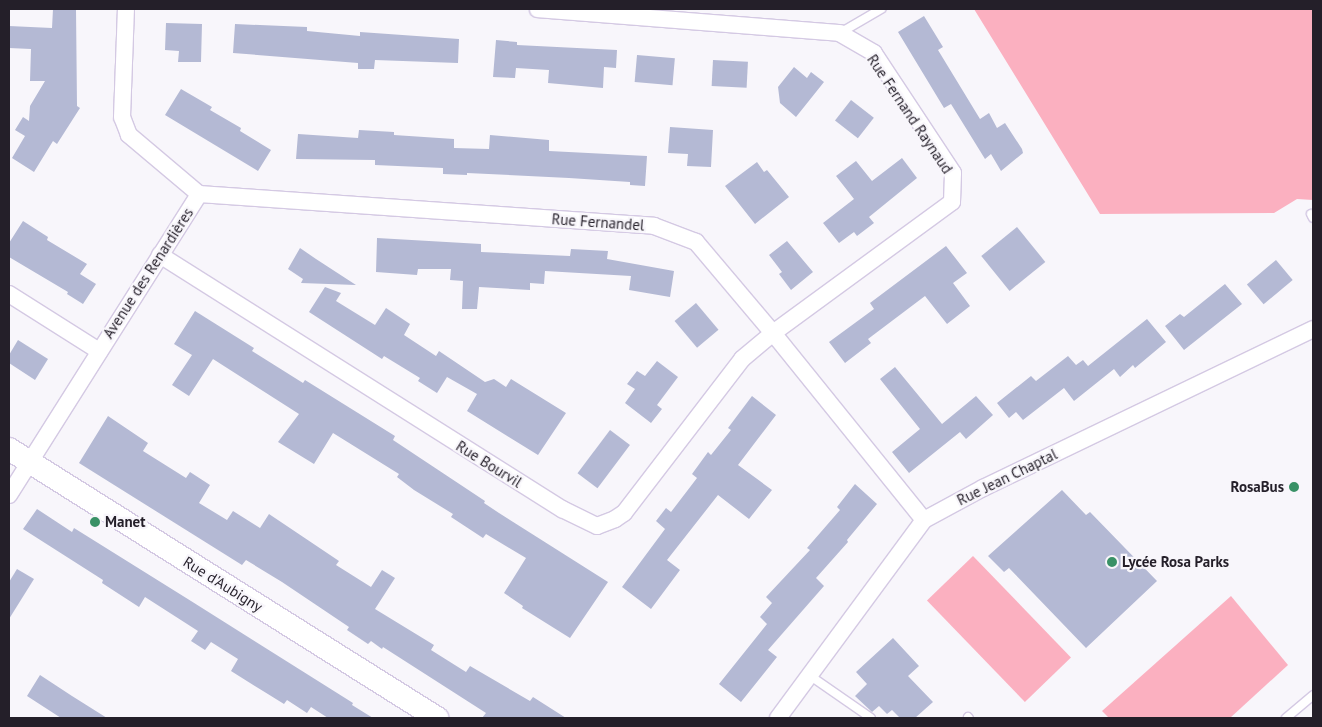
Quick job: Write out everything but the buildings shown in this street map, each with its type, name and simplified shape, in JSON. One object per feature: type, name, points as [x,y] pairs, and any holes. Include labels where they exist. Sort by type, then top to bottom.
[{"type":"main road","name":"Rue d'Aubigny","points":[[9,449],[437,718]]},
{"type":"street","name":"Avenue des Renardières","points":[[9,495],[199,194],[129,135],[122,117],[126,9]]},
{"type":"street","name":"Rue Fernand Raynaud","points":[[538,9],[840,33],[874,53],[953,173],[952,202],[773,333]]},
{"type":"street","name":"Rue Fernandel","points":[[199,194],[654,226],[696,242],[773,333],[924,520]]},
{"type":"street","name":"Rue Bourvil","points":[[160,256],[562,510],[597,526],[607,524],[624,513],[742,359],[773,333]]},
{"type":"street","points":[[9,294],[99,351]]},
{"type":"street","name":"Rue Jean Chaptal","points":[[778,718],[924,520],[983,488],[1313,330]]},
{"type":"lane","points":[[840,33],[880,9]]},
{"type":"lane","points":[[809,675],[871,718]]},
{"type":"lane","points":[[1286,718],[1313,695]]},
{"type":"shaded area","points":[[974,9],[1313,9],[1313,200],[1297,199],[1274,213],[1100,214]]},
{"type":"shaded area","points":[[973,556],[1071,657],[1025,702],[927,600]]},
{"type":"shaded area","points":[[1231,596],[1288,665],[1230,718],[1109,718],[1102,711]]},
{"type":"place","name":"RosaBus","points":[[1294,487]]},
{"type":"place","name":"Manet","points":[[95,522]]},
{"type":"place","name":"Lycée Rosa Parks","points":[[1112,562]]}]
